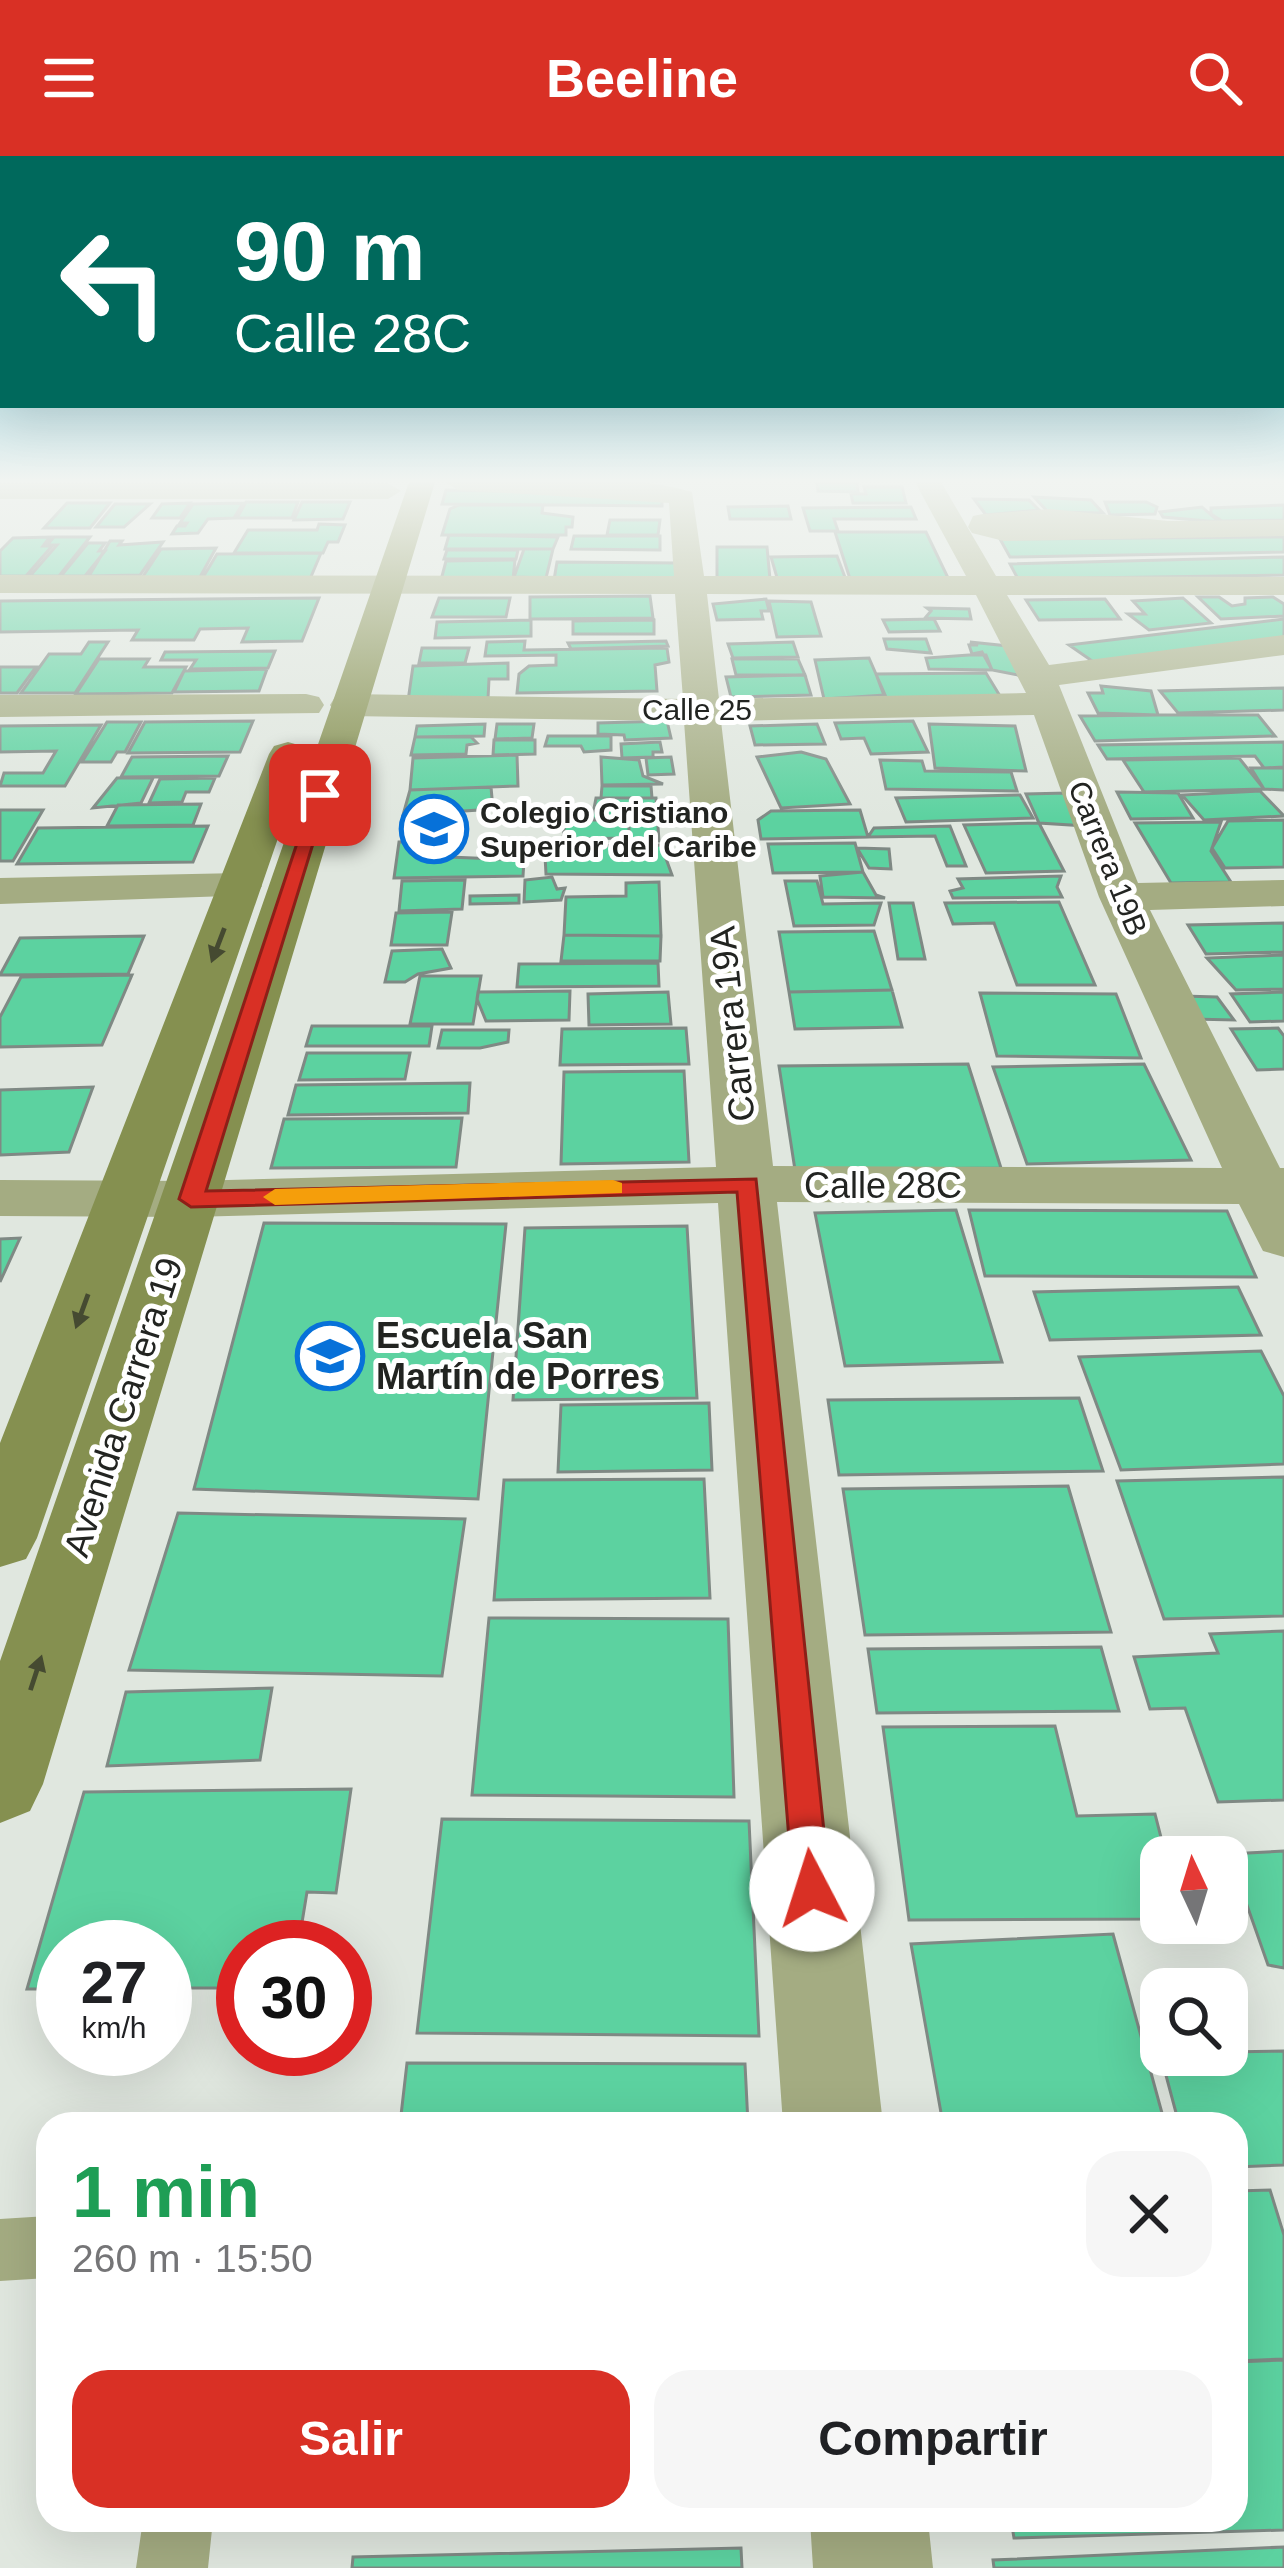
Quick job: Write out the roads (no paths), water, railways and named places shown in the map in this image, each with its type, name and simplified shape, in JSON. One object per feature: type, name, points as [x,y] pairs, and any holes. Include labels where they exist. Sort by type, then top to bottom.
[{"type":"main road","name":"Avenida Carrera 19","points":[[0,1784],[191,1199],[327,705],[366,595]]},
{"type":"main road","name":"Avenida Carrera 19","points":[[0,1538],[240,886],[327,705]]},
{"type":"street","name":"Carrera 19A","points":[[689,595],[832,2112]]},
{"type":"street","name":"Carrera 19B","points":[[994,595],[1042,691],[1121,897],[1271,1186],[1284,1237]]},
{"type":"street","name":"Calle 25","points":[[0,706],[700,710],[1042,691],[1284,645]]},
{"type":"street","points":[[0,891],[240,886]]},
{"type":"street","points":[[1121,897],[1284,893]]},
{"type":"street","name":"Calle 28C","points":[[0,1198],[191,1199],[748,1184],[1271,1186]]},
{"type":"street","points":[[870,2532],[873,2568]]},
{"type":"lane","points":[[0,2250],[36,2248]]},
{"type":"lane","points":[[172,2568],[176,2532]]},
{"type":"place","name":"Colegio Cristiano Superior del Caribe","points":[[434,829]]},
{"type":"place","name":"Escuela San Martín de Porres","points":[[330,1356]]}]
